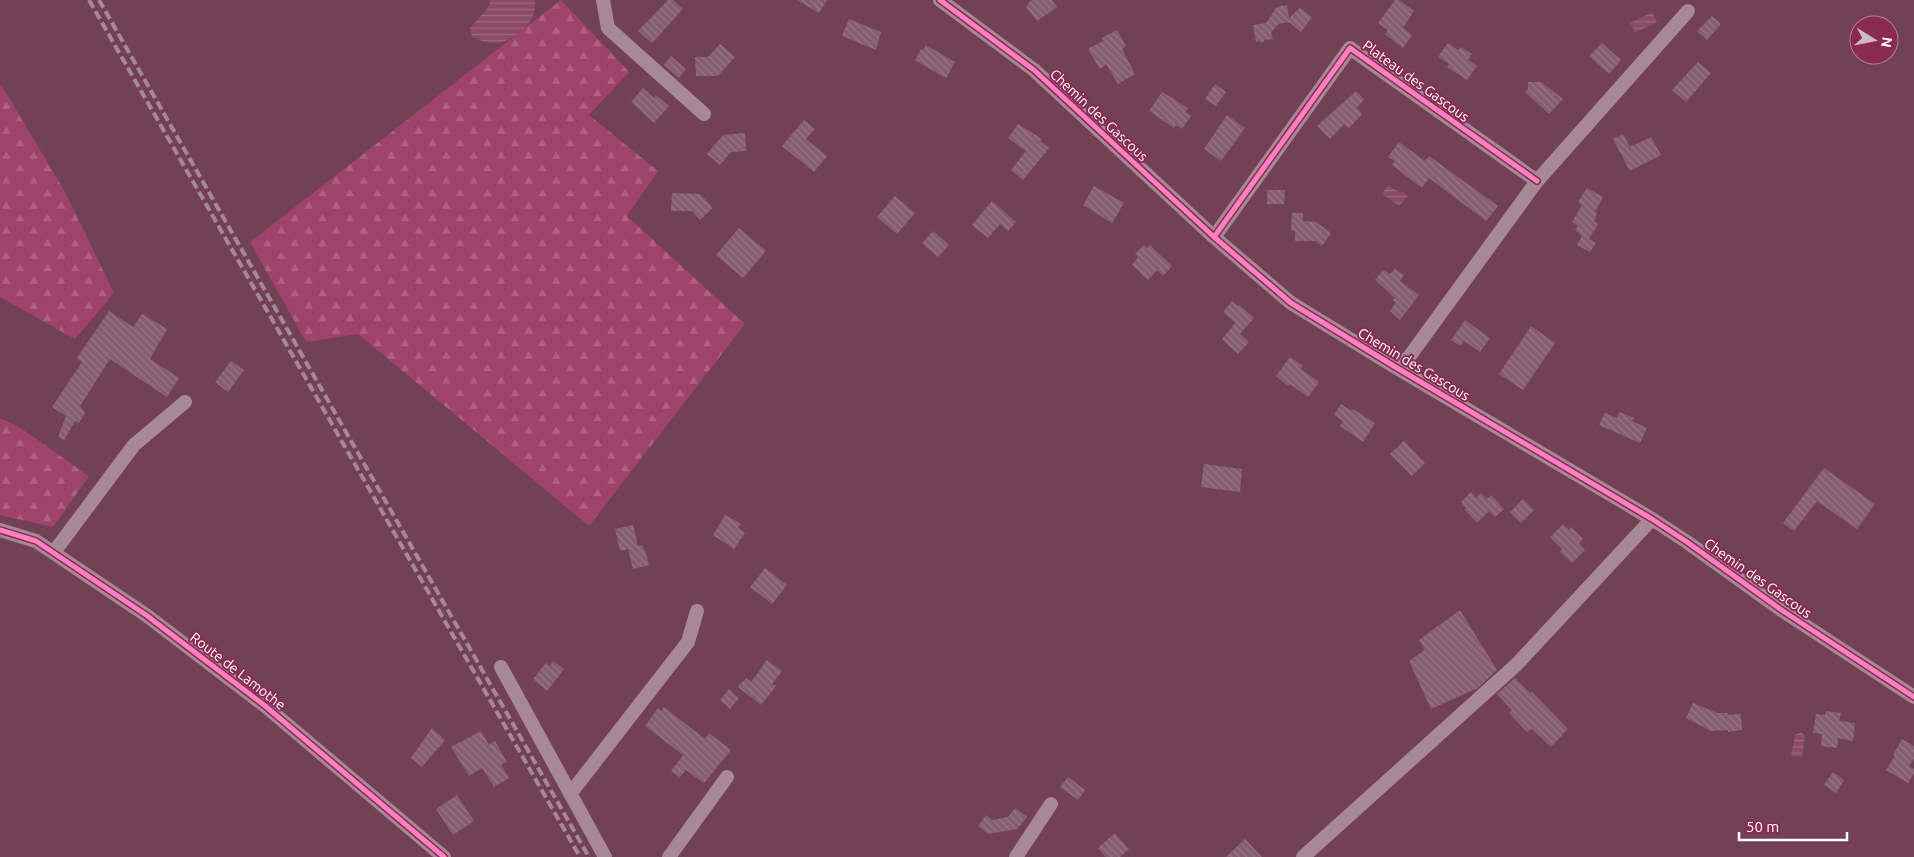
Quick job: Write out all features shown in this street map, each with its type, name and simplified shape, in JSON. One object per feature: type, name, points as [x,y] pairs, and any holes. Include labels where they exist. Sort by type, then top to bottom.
[{"type":"street","points":[[603,0],[608,28],[704,114]]},
{"type":"street","name":"Chemin des Gascous","points":[[940,0],[1034,70],[1214,237],[1291,303],[1652,519],[1783,611],[1914,697]]},
{"type":"street","points":[[1397,368],[1409,357],[1537,181],[1688,11]]},
{"type":"street","name":"Plateau des Gascous","points":[[1214,237],[1350,48],[1537,181]]},
{"type":"street","points":[[54,552],[134,445],[185,402]]},
{"type":"street","points":[[1304,857],[1516,665],[1652,519]]},
{"type":"street","name":"Route de Lamothe","points":[[0,530],[36,541],[146,615],[230,678],[444,857]]},
{"type":"street","points":[[570,794],[688,642],[697,611]]},
{"type":"street","points":[[501,667],[605,857]]},
{"type":"street","points":[[669,857],[727,777]]},
{"type":"street","points":[[1016,857],[1051,804]]},
{"type":"green space","points":[[561,0],[629,72],[589,115],[658,171],[627,216],[745,324],[589,526],[358,334],[306,342],[250,242]]},
{"type":"green space","points":[[0,85],[65,192],[114,293],[75,339],[0,297]]},
{"type":"green space","points":[[0,418],[19,427],[89,476],[53,527],[0,515]]},
{"type":"shaded area","points":[[491,0],[535,0],[535,8],[529,22],[518,34],[503,42],[489,42],[472,37],[470,28],[487,9]]},
{"type":"shaded area","points":[[1652,12],[1657,22],[1635,33],[1630,23]]},
{"type":"shaded area","points":[[1388,185],[1408,196],[1399,206],[1382,194]]},
{"type":"shaded area","points":[[1801,732],[1805,736],[1802,757],[1791,756],[1795,735]]},
{"type":"building","points":[[668,0],[673,0],[683,9],[652,43],[638,31]]},
{"type":"building","points":[[797,0],[827,0],[819,13]]},
{"type":"building","points":[[1031,0],[1052,0],[1057,7],[1037,21],[1026,7]]},
{"type":"building","points":[[1395,0],[1399,0],[1414,11],[1403,28],[1412,35],[1403,48],[1385,34],[1388,30],[1378,23]]},
{"type":"building","points":[[1287,5],[1289,18],[1300,8],[1312,17],[1301,32],[1289,22],[1278,24],[1271,33],[1273,39],[1265,40],[1262,43],[1256,42],[1253,25],[1266,23],[1277,7]]},
{"type":"building","points":[[1712,16],[1721,24],[1707,40],[1697,31]]},
{"type":"building","points":[[849,19],[881,32],[876,50],[842,36]]},
{"type":"building","points":[[1117,30],[1126,46],[1122,49],[1135,74],[1118,84],[1106,64],[1100,69],[1088,49],[1103,41],[1102,38]]},
{"type":"building","points":[[1448,43],[1458,50],[1461,47],[1472,54],[1468,60],[1477,66],[1467,80],[1447,67],[1449,64],[1438,57]]},
{"type":"building","points":[[1602,43],[1621,60],[1609,74],[1589,56]]},
{"type":"building","points":[[720,44],[735,57],[718,76],[696,76],[695,57],[708,57]]},
{"type":"building","points":[[926,45],[955,62],[946,78],[915,60],[921,49],[923,50]]},
{"type":"building","points":[[671,56],[686,69],[679,78],[664,65]]},
{"type":"building","points":[[1698,62],[1711,73],[1686,102],[1672,90]]},
{"type":"building","points":[[1528,82],[1541,82],[1563,99],[1549,114],[1525,92],[1528,89]]},
{"type":"building","points":[[1215,84],[1226,92],[1216,106],[1205,99]]},
{"type":"building","points":[[643,88],[654,98],[656,95],[669,106],[654,123],[631,102]]},
{"type":"building","points":[[1356,91],[1364,99],[1357,108],[1362,114],[1349,128],[1344,124],[1330,139],[1317,126]]},
{"type":"building","points":[[1162,92],[1188,108],[1185,112],[1191,116],[1182,129],[1176,125],[1174,128],[1149,111]]},
{"type":"building","points":[[1227,115],[1245,128],[1221,161],[1204,149]]},
{"type":"building","points":[[804,120],[815,129],[806,139],[827,156],[814,172],[782,146]]},
{"type":"building","points":[[1018,124],[1042,139],[1040,141],[1049,148],[1023,180],[1011,170],[1026,151],[1008,138]]},
{"type":"building","points":[[745,133],[746,151],[731,152],[720,165],[707,154],[723,135]]},
{"type":"building","points":[[1623,134],[1630,147],[1651,137],[1661,155],[1630,171],[1613,139]]},
{"type":"building","points":[[1399,142],[1425,161],[1429,156],[1498,206],[1486,221],[1429,178],[1422,188],[1392,165],[1395,161],[1388,157]]},
{"type":"building","points":[[1094,186],[1124,203],[1112,223],[1083,205]]},
{"type":"building","points":[[1587,188],[1603,197],[1595,212],[1597,213],[1594,221],[1598,224],[1589,239],[1596,243],[1590,252],[1577,245],[1582,236],[1575,230],[1578,226],[1572,222],[1582,205],[1578,202]]},
{"type":"building","points":[[1267,190],[1285,190],[1284,204],[1267,204]]},
{"type":"building","points":[[672,193],[700,194],[713,208],[700,220],[692,211],[671,211]]},
{"type":"building","points":[[895,196],[915,213],[897,234],[877,217]]},
{"type":"building","points":[[992,201],[1016,222],[1008,231],[1000,224],[988,238],[972,225]]},
{"type":"building","points":[[1292,213],[1303,213],[1303,221],[1316,222],[1331,233],[1322,246],[1315,241],[1295,241],[1295,231],[1291,230]]},
{"type":"building","points":[[739,228],[766,251],[743,278],[716,255]]},
{"type":"building","points":[[933,231],[949,245],[938,257],[922,243]]},
{"type":"building","points":[[1144,245],[1147,248],[1150,245],[1172,266],[1163,276],[1157,270],[1148,280],[1132,265],[1138,257],[1135,254]]},
{"type":"building","points":[[1395,269],[1404,275],[1400,281],[1419,295],[1400,320],[1390,311],[1396,302],[1393,300],[1395,298],[1375,280],[1383,270],[1390,274]]},
{"type":"building","points":[[1232,301],[1254,318],[1240,334],[1249,342],[1238,354],[1222,339],[1235,323],[1223,312]]},
{"type":"building","points":[[109,311],[133,327],[142,314],[167,329],[150,359],[179,378],[167,397],[110,359],[80,406],[85,413],[79,423],[75,421],[64,440],[58,437],[66,416],[52,407],[82,362],[77,358]]},
{"type":"building","points":[[1465,320],[1490,338],[1480,352],[1464,341],[1460,346],[1451,340]]},
{"type":"building","points":[[1531,326],[1555,343],[1523,390],[1499,374]]},
{"type":"building","points":[[1290,357],[1303,366],[1301,369],[1319,382],[1308,397],[1290,384],[1288,386],[1276,376]]},
{"type":"building","points":[[231,361],[244,370],[228,392],[215,382]]},
{"type":"building","points":[[1341,404],[1375,423],[1363,442],[1340,426],[1343,421],[1334,415]]},
{"type":"building","points":[[1619,412],[1634,418],[1632,421],[1647,428],[1640,443],[1599,425],[1605,413],[1617,418]]},
{"type":"building","points":[[1404,441],[1425,463],[1412,476],[1390,454]]},
{"type":"building","points":[[1204,464],[1242,469],[1240,492],[1201,487]]},
{"type":"building","points":[[1824,468],[1875,504],[1857,529],[1817,501],[1794,531],[1783,523]]},
{"type":"building","points":[[1471,492],[1476,498],[1481,493],[1487,499],[1491,495],[1504,509],[1495,517],[1489,511],[1477,523],[1465,510],[1466,508],[1461,502]]},
{"type":"building","points":[[1523,499],[1534,510],[1521,523],[1510,512]]},
{"type":"building","points":[[725,515],[741,524],[738,528],[745,533],[734,549],[713,535]]},
{"type":"building","points":[[1563,524],[1569,530],[1571,527],[1583,539],[1579,544],[1585,550],[1572,563],[1560,552],[1562,549],[1550,537]]},
{"type":"building","points":[[633,525],[638,546],[642,545],[645,550],[649,565],[633,569],[628,549],[620,551],[615,529]]},
{"type":"building","points":[[765,568],[787,585],[772,604],[750,587]]},
{"type":"building","points":[[1460,610],[1497,670],[1478,688],[1431,709],[1409,661],[1425,650],[1419,640]]},
{"type":"building","points":[[767,660],[782,671],[772,684],[776,686],[761,705],[738,687],[746,678],[751,682]]},
{"type":"building","points":[[553,661],[564,669],[547,691],[533,679],[546,663],[550,666]]},
{"type":"building","points":[[1515,678],[1530,693],[1532,692],[1568,729],[1551,747],[1532,729],[1527,732],[1509,713],[1512,710],[1497,694]]},
{"type":"building","points":[[729,689],[739,698],[730,709],[720,700]]},
{"type":"building","points":[[1693,703],[1717,713],[1728,713],[1727,715],[1741,714],[1742,730],[1728,732],[1728,730],[1711,731],[1686,718]]},
{"type":"building","points":[[664,707],[705,739],[709,733],[731,750],[704,783],[686,770],[680,777],[671,771],[683,755],[645,726],[658,708],[661,711]]},
{"type":"building","points":[[1826,711],[1841,713],[1839,721],[1855,723],[1853,741],[1838,738],[1837,748],[1821,746],[1822,734],[1813,733],[1816,714],[1825,715]]},
{"type":"building","points":[[432,728],[445,740],[422,767],[411,758]]},
{"type":"building","points":[[481,731],[489,745],[495,741],[507,762],[501,765],[509,778],[494,787],[482,768],[469,776],[451,747]]},
{"type":"building","points":[[1902,739],[1914,746],[1914,759],[1909,766],[1914,769],[1914,773],[1908,783],[1886,770],[1895,756],[1893,755]]},
{"type":"building","points":[[1833,772],[1844,780],[1836,793],[1824,785]]},
{"type":"building","points":[[1068,777],[1085,790],[1078,800],[1060,787]]},
{"type":"building","points":[[457,795],[474,821],[453,835],[436,809]]},
{"type":"building","points":[[1015,808],[1027,817],[1017,829],[988,834],[978,826],[986,815],[992,820],[1008,817]]},
{"type":"building","points":[[1115,833],[1129,849],[1120,857],[1106,857],[1098,848]]},
{"type":"building","points":[[1245,839],[1262,857],[1226,857]]},
{"type":"railway","points":[[89,0],[580,857]]},
{"type":"railway","points":[[99,0],[589,857]]},
{"type":"cycle path","points":[[940,0],[1034,70],[1214,237],[1291,303],[1652,519],[1783,611],[1914,697]]},
{"type":"cycle path","points":[[1214,237],[1350,48],[1537,181]]},
{"type":"cycle path","points":[[0,530],[36,541],[146,615],[264,705],[444,857]]}]
